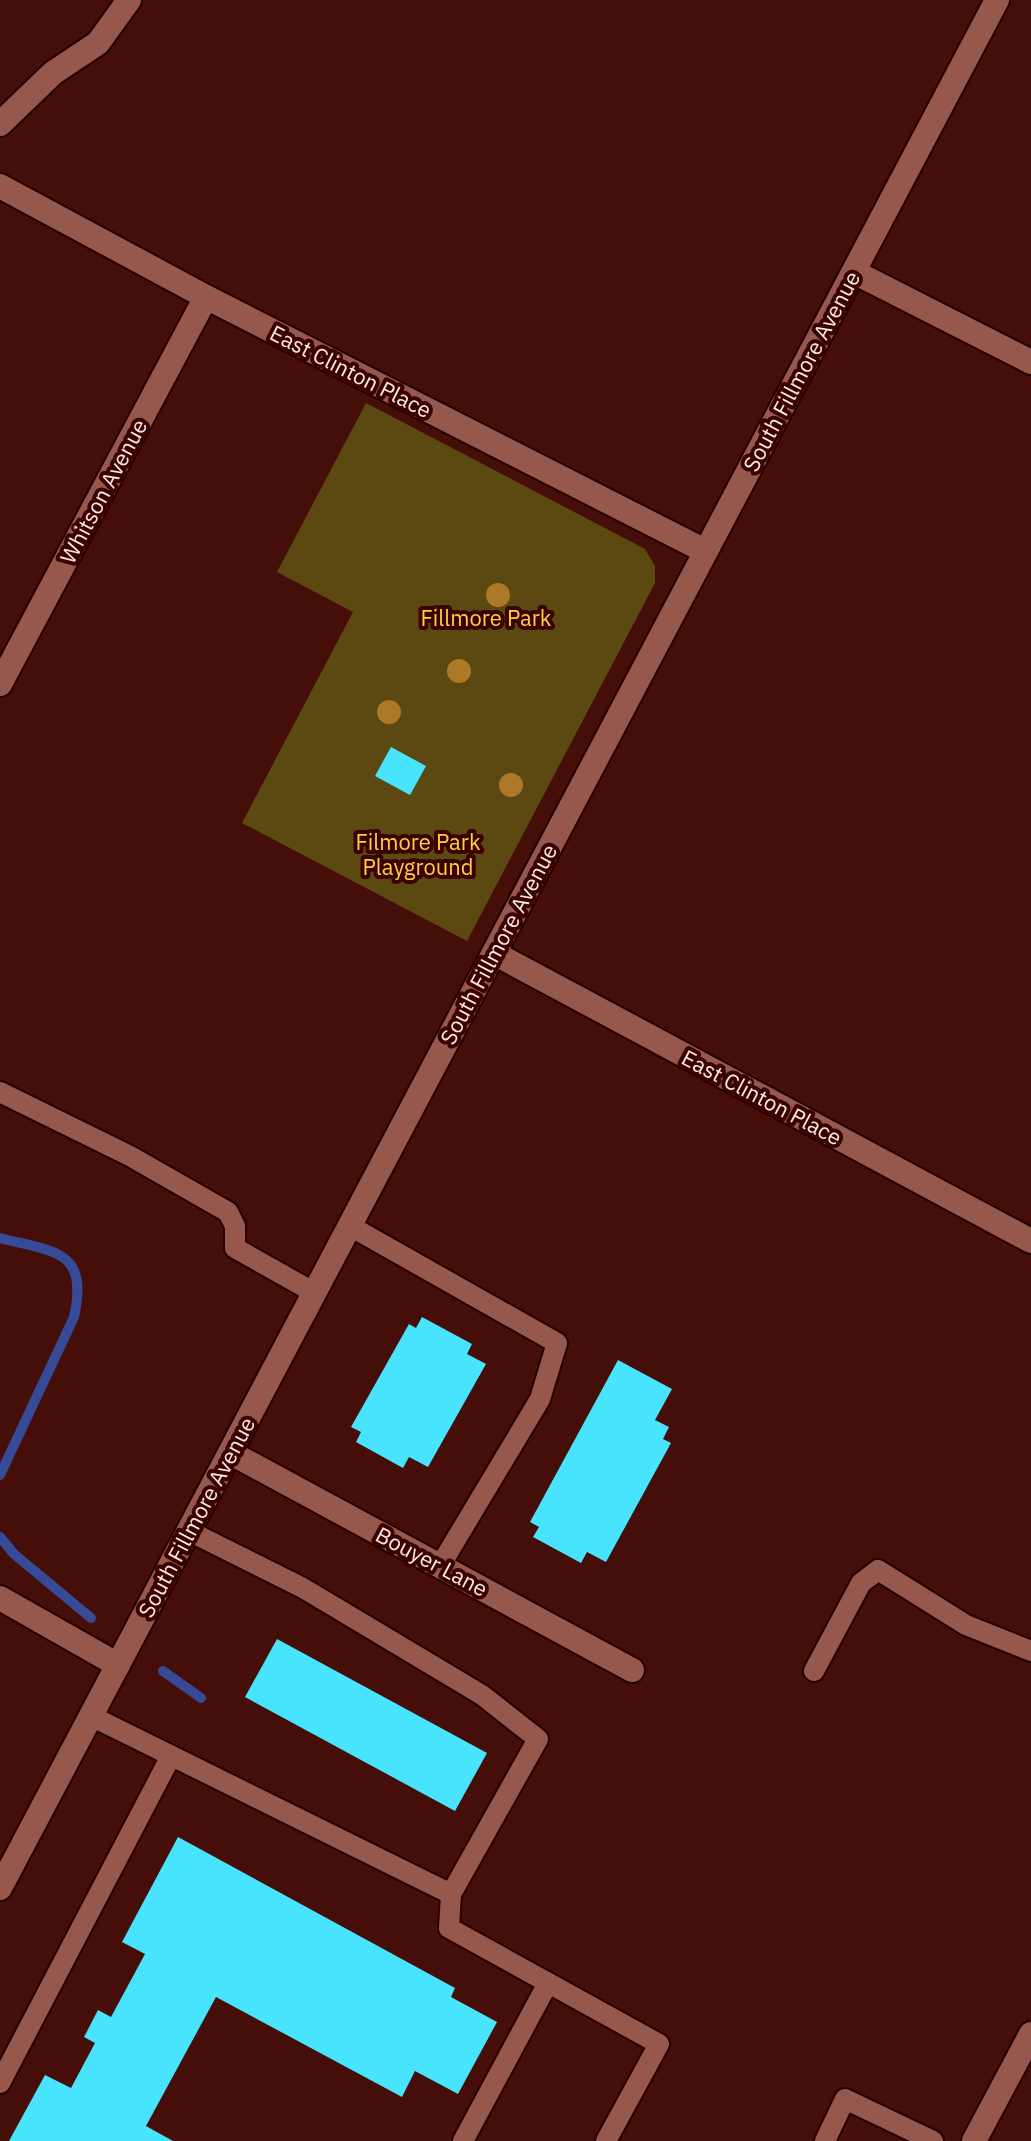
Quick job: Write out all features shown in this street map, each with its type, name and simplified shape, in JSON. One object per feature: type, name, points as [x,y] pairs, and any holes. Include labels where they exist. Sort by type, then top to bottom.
[{"type":"street","points":[[0,124],[53,73],[98,43],[129,0]]},
{"type":"street","name":"South Fillmore Avenue","points":[[0,1888],[997,0]]},
{"type":"street","name":"East Clinton Place","points":[[0,186],[206,297],[705,551]]},
{"type":"street","points":[[854,272],[1031,362]]},
{"type":"street","name":"Whitson Avenue","points":[[0,684],[206,297]]},
{"type":"street","name":"East Clinton Place","points":[[494,953],[1031,1241]]},
{"type":"street","name":"Bouyer Lane","points":[[231,1453],[632,1670]]},
{"type":"street","points":[[0,1598],[118,1665]]},
{"type":"street","points":[[974,2141],[1021,2077],[1031,2034]]},
{"type":"lane","points":[[0,1092],[130,1156],[228,1212],[235,1226],[235,1248],[315,1293]]},
{"type":"lane","points":[[350,1226],[557,1343],[540,1399],[440,1566]]},
{"type":"lane","points":[[189,1531],[303,1588],[367,1626],[482,1695],[538,1739],[451,1894],[449,1928],[659,2044],[606,2141]]},
{"type":"lane","points":[[814,1671],[861,1583],[878,1570],[966,1625],[1031,1651]]},
{"type":"lane","points":[[91,1716],[451,1894]]},
{"type":"lane","points":[[0,2083],[171,1756]]},
{"type":"lane","points":[[463,2141],[548,1983]]},
{"type":"lane","points":[[825,2141],[845,2099],[933,2141]]},
{"type":"green space","name":"Fillmore Park","points":[[366,403],[645,549],[655,566],[655,583],[467,941],[242,823],[353,612],[277,572]]},
{"type":"building","points":[[391,747],[426,766],[410,795],[375,776]]},
{"type":"building","points":[[422,1317],[472,1344],[467,1354],[486,1364],[428,1467],[409,1457],[403,1468],[356,1442],[361,1432],[351,1427],[409,1324],[416,1328]]},
{"type":"building","points":[[618,1360],[672,1389],[655,1420],[669,1427],[663,1439],[671,1443],[606,1562],[587,1552],[581,1563],[533,1537],[539,1527],[530,1522]]},
{"type":"building","points":[[277,1639],[487,1753],[455,1811],[245,1697]]},
{"type":"building","points":[[178,1837],[455,1988],[451,1997],[497,2022],[458,2094],[415,2071],[402,2097],[216,1997],[146,2126],[173,2141],[9,2141],[45,2075],[71,2088],[95,2043],[84,2037],[98,2010],[111,2017],[145,1954],[122,1942]]},
{"type":"waterway","points":[[0,1238],[63,1257],[76,1278],[77,1295],[74,1317],[0,1475]]},
{"type":"waterway","points":[[0,1537],[14,1554],[91,1618]]},
{"type":"waterway","points":[[163,1671],[201,1698]]},
{"type":"park label","name":"Filmore Park Playground","points":[[418,854]]}]
